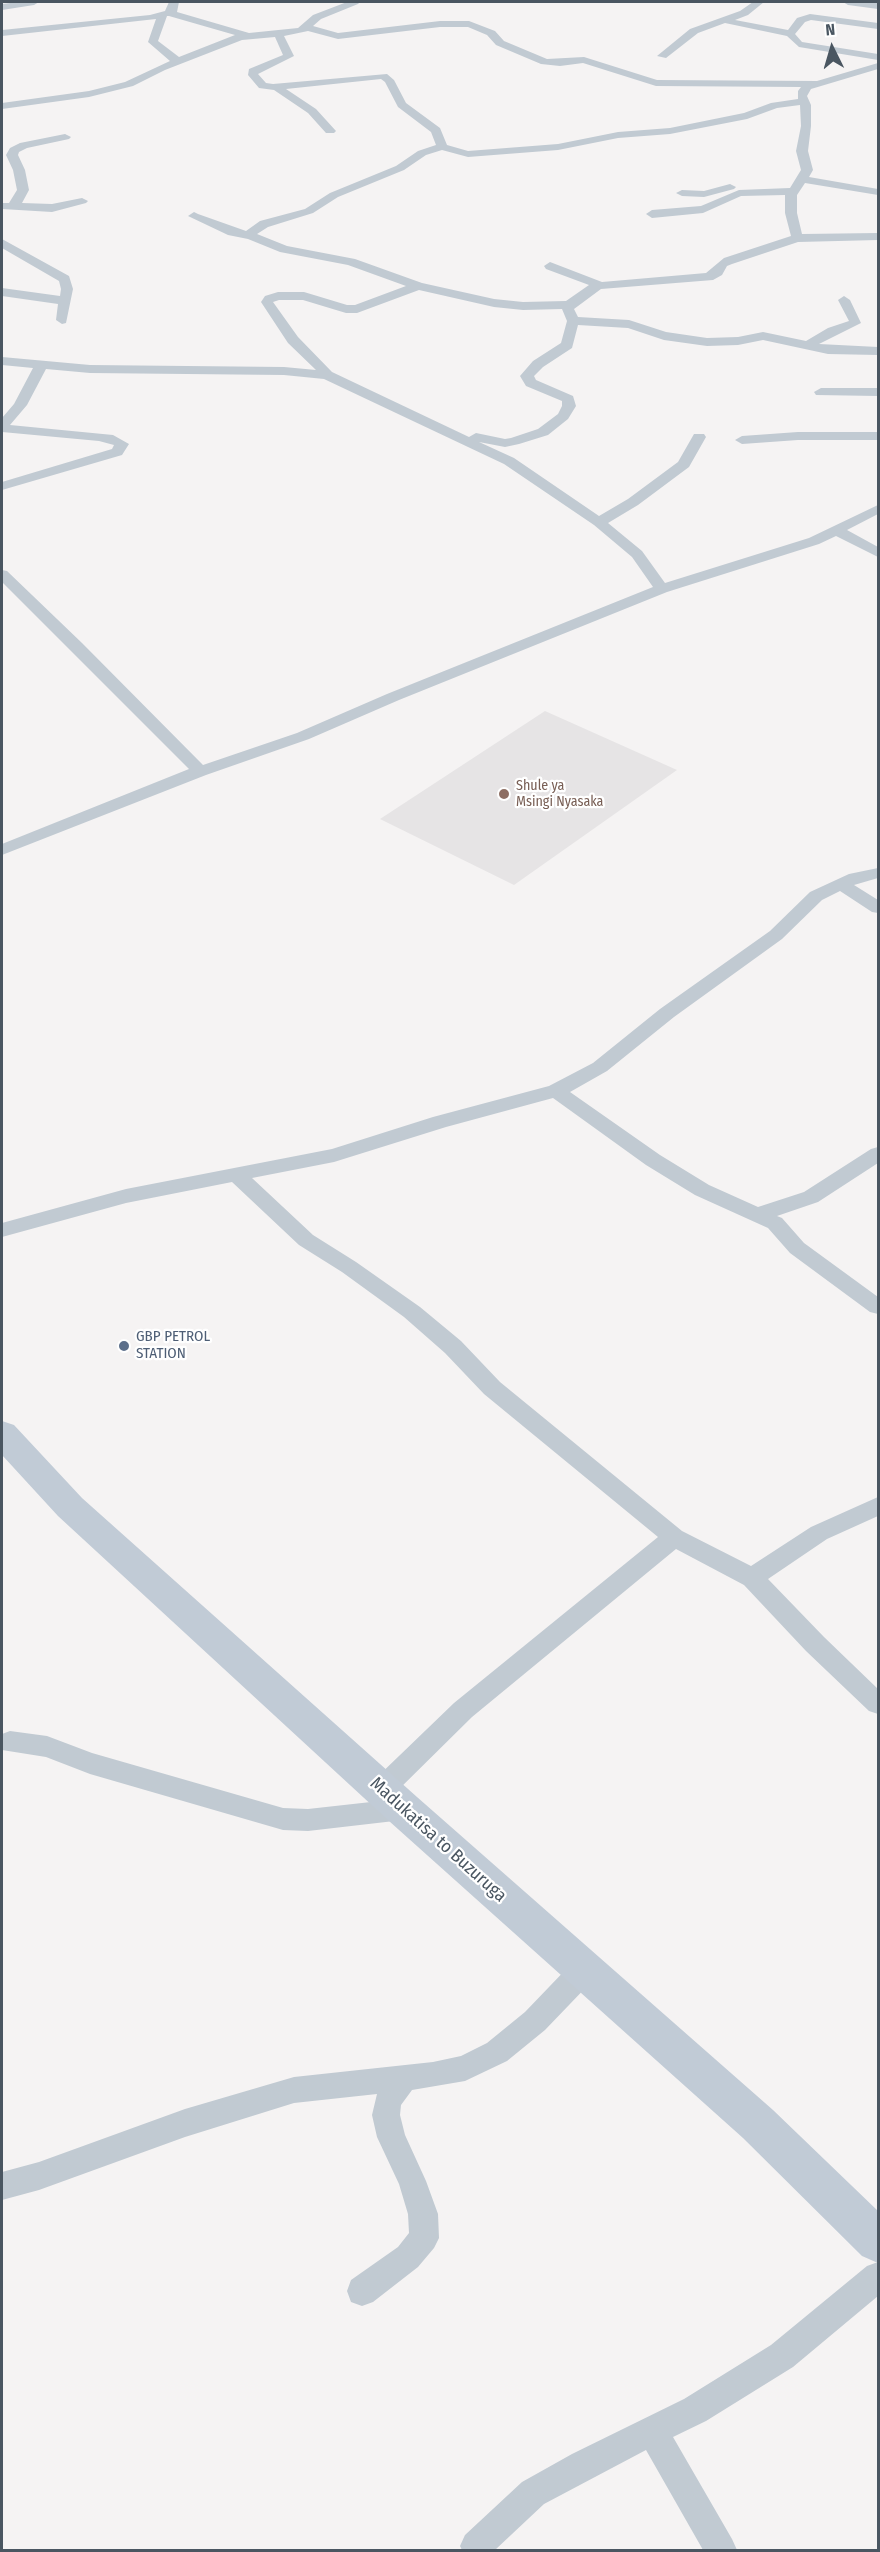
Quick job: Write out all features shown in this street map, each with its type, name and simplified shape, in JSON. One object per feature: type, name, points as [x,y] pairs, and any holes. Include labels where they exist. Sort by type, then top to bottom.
[{"type":"main road","name":"Madukatisa to Buzuruga","points":[[2,1434],[70,1507],[392,1800],[758,2124],[879,2241]]},
{"type":"street","points":[[2,7],[34,2]]},
{"type":"street","points":[[174,2],[172,10],[166,14],[153,42],[177,61]]},
{"type":"street","points":[[307,28],[309,22],[317,17],[355,2]]},
{"type":"street","points":[[662,56],[694,31],[744,14],[759,2]]},
{"type":"street","points":[[848,2],[879,6]]},
{"type":"street","points":[[2,33],[10,27],[166,14],[248,36],[294,33],[307,28],[338,36],[385,29],[469,24],[491,33],[500,44],[545,62],[584,60],[656,83],[819,84]]},
{"type":"street","points":[[790,34],[801,20],[810,17],[879,26]]},
{"type":"street","points":[[723,20],[790,34],[799,44],[879,57]]},
{"type":"street","points":[[279,35],[289,56],[254,71],[253,75],[263,86],[276,87],[383,76],[389,80],[402,105],[436,130],[442,147]]},
{"type":"street","points":[[2,106],[97,92],[129,84],[177,61],[248,36]]},
{"type":"street","points":[[652,214],[703,209],[739,193],[787,191],[803,179],[807,170],[802,151],[806,126],[803,91],[807,87],[879,66]]},
{"type":"street","points":[[276,87],[312,111],[330,131]]},
{"type":"street","points":[[251,236],[252,232],[264,224],[309,211],[334,195],[400,168],[422,153],[442,147],[468,154],[558,147],[618,135],[670,131],[747,116],[775,105],[804,101]]},
{"type":"street","points":[[6,206],[19,200],[23,190],[19,170],[12,155],[14,150],[24,145],[65,137]]},
{"type":"street","points":[[803,179],[879,192]]},
{"type":"street","points":[[682,193],[704,194],[737,186],[787,191]]},
{"type":"street","points":[[787,191],[797,238]]},
{"type":"street","points":[[6,206],[52,208],[82,201]]},
{"type":"street","points":[[194,216],[232,232],[251,236],[301,254],[332,258],[375,269],[418,286],[512,306],[568,305],[588,291],[602,286],[710,277],[728,261],[797,238],[879,237]]},
{"type":"street","points":[[2,243],[29,260],[62,275],[67,284],[62,320]]},
{"type":"street","points":[[550,266],[602,286]]},
{"type":"street","points":[[327,375],[293,340],[267,302],[269,299],[278,296],[304,296],[346,309],[357,309],[418,286]]},
{"type":"street","points":[[2,292],[65,301]]},
{"type":"street","points":[[809,345],[855,323],[844,300]]},
{"type":"street","points":[[452,433],[505,443],[543,432],[563,416],[569,406],[568,399],[531,383],[527,376],[538,364],[567,345],[573,321],[568,305]]},
{"type":"street","points":[[573,321],[629,324],[664,336],[687,340],[722,342],[763,336],[839,351],[879,351]]},
{"type":"street","points":[[2,361],[174,371],[284,371],[327,375],[509,461],[599,522],[637,554],[662,590]]},
{"type":"street","points":[[2,427],[20,405],[41,365]]},
{"type":"street","points":[[821,392],[879,392]]},
{"type":"street","points":[[2,427],[106,438],[119,442],[122,446],[117,452],[2,486]]},
{"type":"street","points":[[742,440],[798,436],[879,436]]},
{"type":"street","points":[[599,522],[633,502],[684,464],[699,437]]},
{"type":"street","points":[[505,443],[509,461]]},
{"type":"street","points":[[2,850],[200,771],[303,736],[662,590],[814,542],[879,509]]},
{"type":"street","points":[[837,530],[879,553]]},
{"type":"street","points":[[5,584],[77,645],[200,771]]},
{"type":"street","points":[[2,1230],[126,1196],[238,1176],[334,1155],[440,1122],[556,1090],[600,1067],[667,1013],[776,935],[816,896],[841,884],[879,873]]},
{"type":"street","points":[[841,884],[879,908]]},
{"type":"street","points":[[556,1090],[653,1160],[702,1190],[775,1223],[797,1248],[879,1307]]},
{"type":"street","points":[[759,1214],[811,1197],[879,1154]]},
{"type":"street","points":[[238,1176],[306,1240],[412,1312],[453,1347],[492,1388],[674,1537],[752,1578],[815,1644],[879,1704]]},
{"type":"street","points":[[752,1578],[819,1533],[879,1506]]},
{"type":"street","points":[[10,1742],[47,1747],[120,1772],[282,1819],[308,1820],[392,1800],[463,1710],[674,1537]]},
{"type":"street","points":[[2,2186],[39,2176],[185,2123],[294,2090],[433,2075],[465,2068],[497,2052],[535,2021],[583,1971]]},
{"type":"street","points":[[362,2291],[408,2257],[424,2238],[423,2214],[412,2181],[391,2137],[386,2115],[388,2100],[404,2078]]},
{"type":"street","points":[[476,2546],[533,2493],[743,2382],[782,2356],[879,2277]]},
{"type":"street","points":[[652,2432],[722,2550]]},
{"type":"shaded area","points":[[545,711],[677,770],[514,885],[380,819]]},
{"type":"place","name":"Shule ya Msingi Nyasaka","points":[[504,794]]},
{"type":"place","name":"GBP PETROL STATION","points":[[124,1346]]}]
